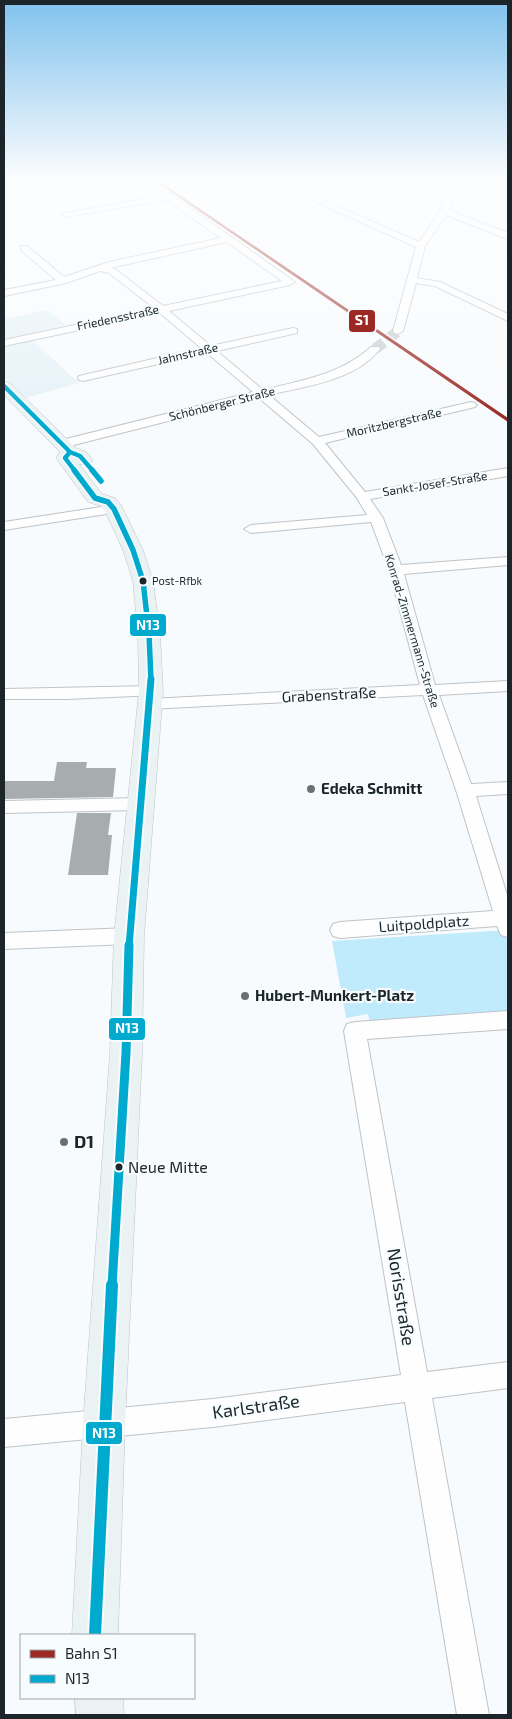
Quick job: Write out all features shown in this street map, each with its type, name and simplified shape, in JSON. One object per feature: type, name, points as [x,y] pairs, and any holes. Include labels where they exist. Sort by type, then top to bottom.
[{"type":"main road","points":[[4,386],[66,448],[65,458],[96,498],[111,506],[133,550],[143,581],[149,634],[150,698],[129,936],[126,1053],[104,1424],[95,1634]]},
{"type":"main road","points":[[99,1699],[100,1715]]},
{"type":"street","points":[[37,259],[62,281]]},
{"type":"street","points":[[4,293],[62,281],[102,269],[112,264],[134,259]]},
{"type":"street","name":"Friedensstraße","points":[[4,343],[290,282],[258,259]]},
{"type":"street","points":[[398,331],[418,259]]},
{"type":"street","points":[[102,269],[112,271],[263,393]]},
{"type":"street","points":[[412,280],[437,284],[508,318]]},
{"type":"street","name":"Jahnstraße","points":[[82,378],[293,331]]},
{"type":"street","name":"Schönberger Straße","points":[[66,448],[335,375],[375,349]]},
{"type":"street","name":"Konrad-Zimmermann-Straße","points":[[263,393],[317,441],[362,496],[376,518],[396,570],[429,690],[465,790],[507,922]]},
{"type":"street","name":"Moritzbergstraße","points":[[317,441],[471,406]]},
{"type":"street","name":"Sankt-Josef-Straße","points":[[362,496],[508,472]]},
{"type":"street","points":[[4,526],[111,506]]},
{"type":"street","points":[[250,529],[376,518]]},
{"type":"street","points":[[396,570],[508,561]]},
{"type":"street","name":"Grabenstraße","points":[[4,694],[66,694],[150,698],[508,686]]},
{"type":"street","points":[[465,790],[508,788]]},
{"type":"street","points":[[4,808],[140,804]]},
{"type":"street","name":"Luitpoldplatz","points":[[340,930],[507,922]]},
{"type":"street","points":[[4,941],[129,936]]},
{"type":"street","name":"Norisstraße","points":[[473,1715],[355,1031],[508,1020]]},
{"type":"street","name":"Karlstraße","points":[[4,1433],[213,1413],[416,1385],[508,1375]]},
{"type":"shaded area","points":[[47,310],[66,325],[4,339],[4,319]]},
{"type":"shaded area","points":[[32,340],[79,383],[25,398],[4,377],[4,346]]},
{"type":"shaded area","points":[[508,930],[508,1017],[371,1027],[368,1014],[346,1018],[332,941]]},
{"type":"building","points":[[57,762],[87,762],[86,768],[116,768],[113,797],[4,799],[4,781],[54,781]]},
{"type":"building","points":[[77,813],[111,813],[108,835],[112,835],[108,875],[68,875]]},
{"type":"tunnel","points":[[375,349],[398,331]]},
{"type":"rail line","name":"S1","points":[[272,259],[508,420]]},
{"type":"transit line","name":"N13","points":[[4,386],[70,452],[80,456],[101,481]]},
{"type":"transit line","name":"N13","points":[[70,452],[65,458],[95,498],[108,502],[114,509],[133,550],[143,581],[149,634],[151,691],[129,936],[126,1053],[104,1424],[95,1634]]},
{"type":"place","name":"Post-Rfbk","points":[[143,581]]},
{"type":"place","name":"Edeka Schmitt","points":[[311,789]]},
{"type":"place","name":"Hubert-Munkert-Platz","points":[[245,996]]},
{"type":"place","name":"D1","points":[[64,1142]]},
{"type":"place","name":"Neue Mitte","points":[[119,1167]]}]
